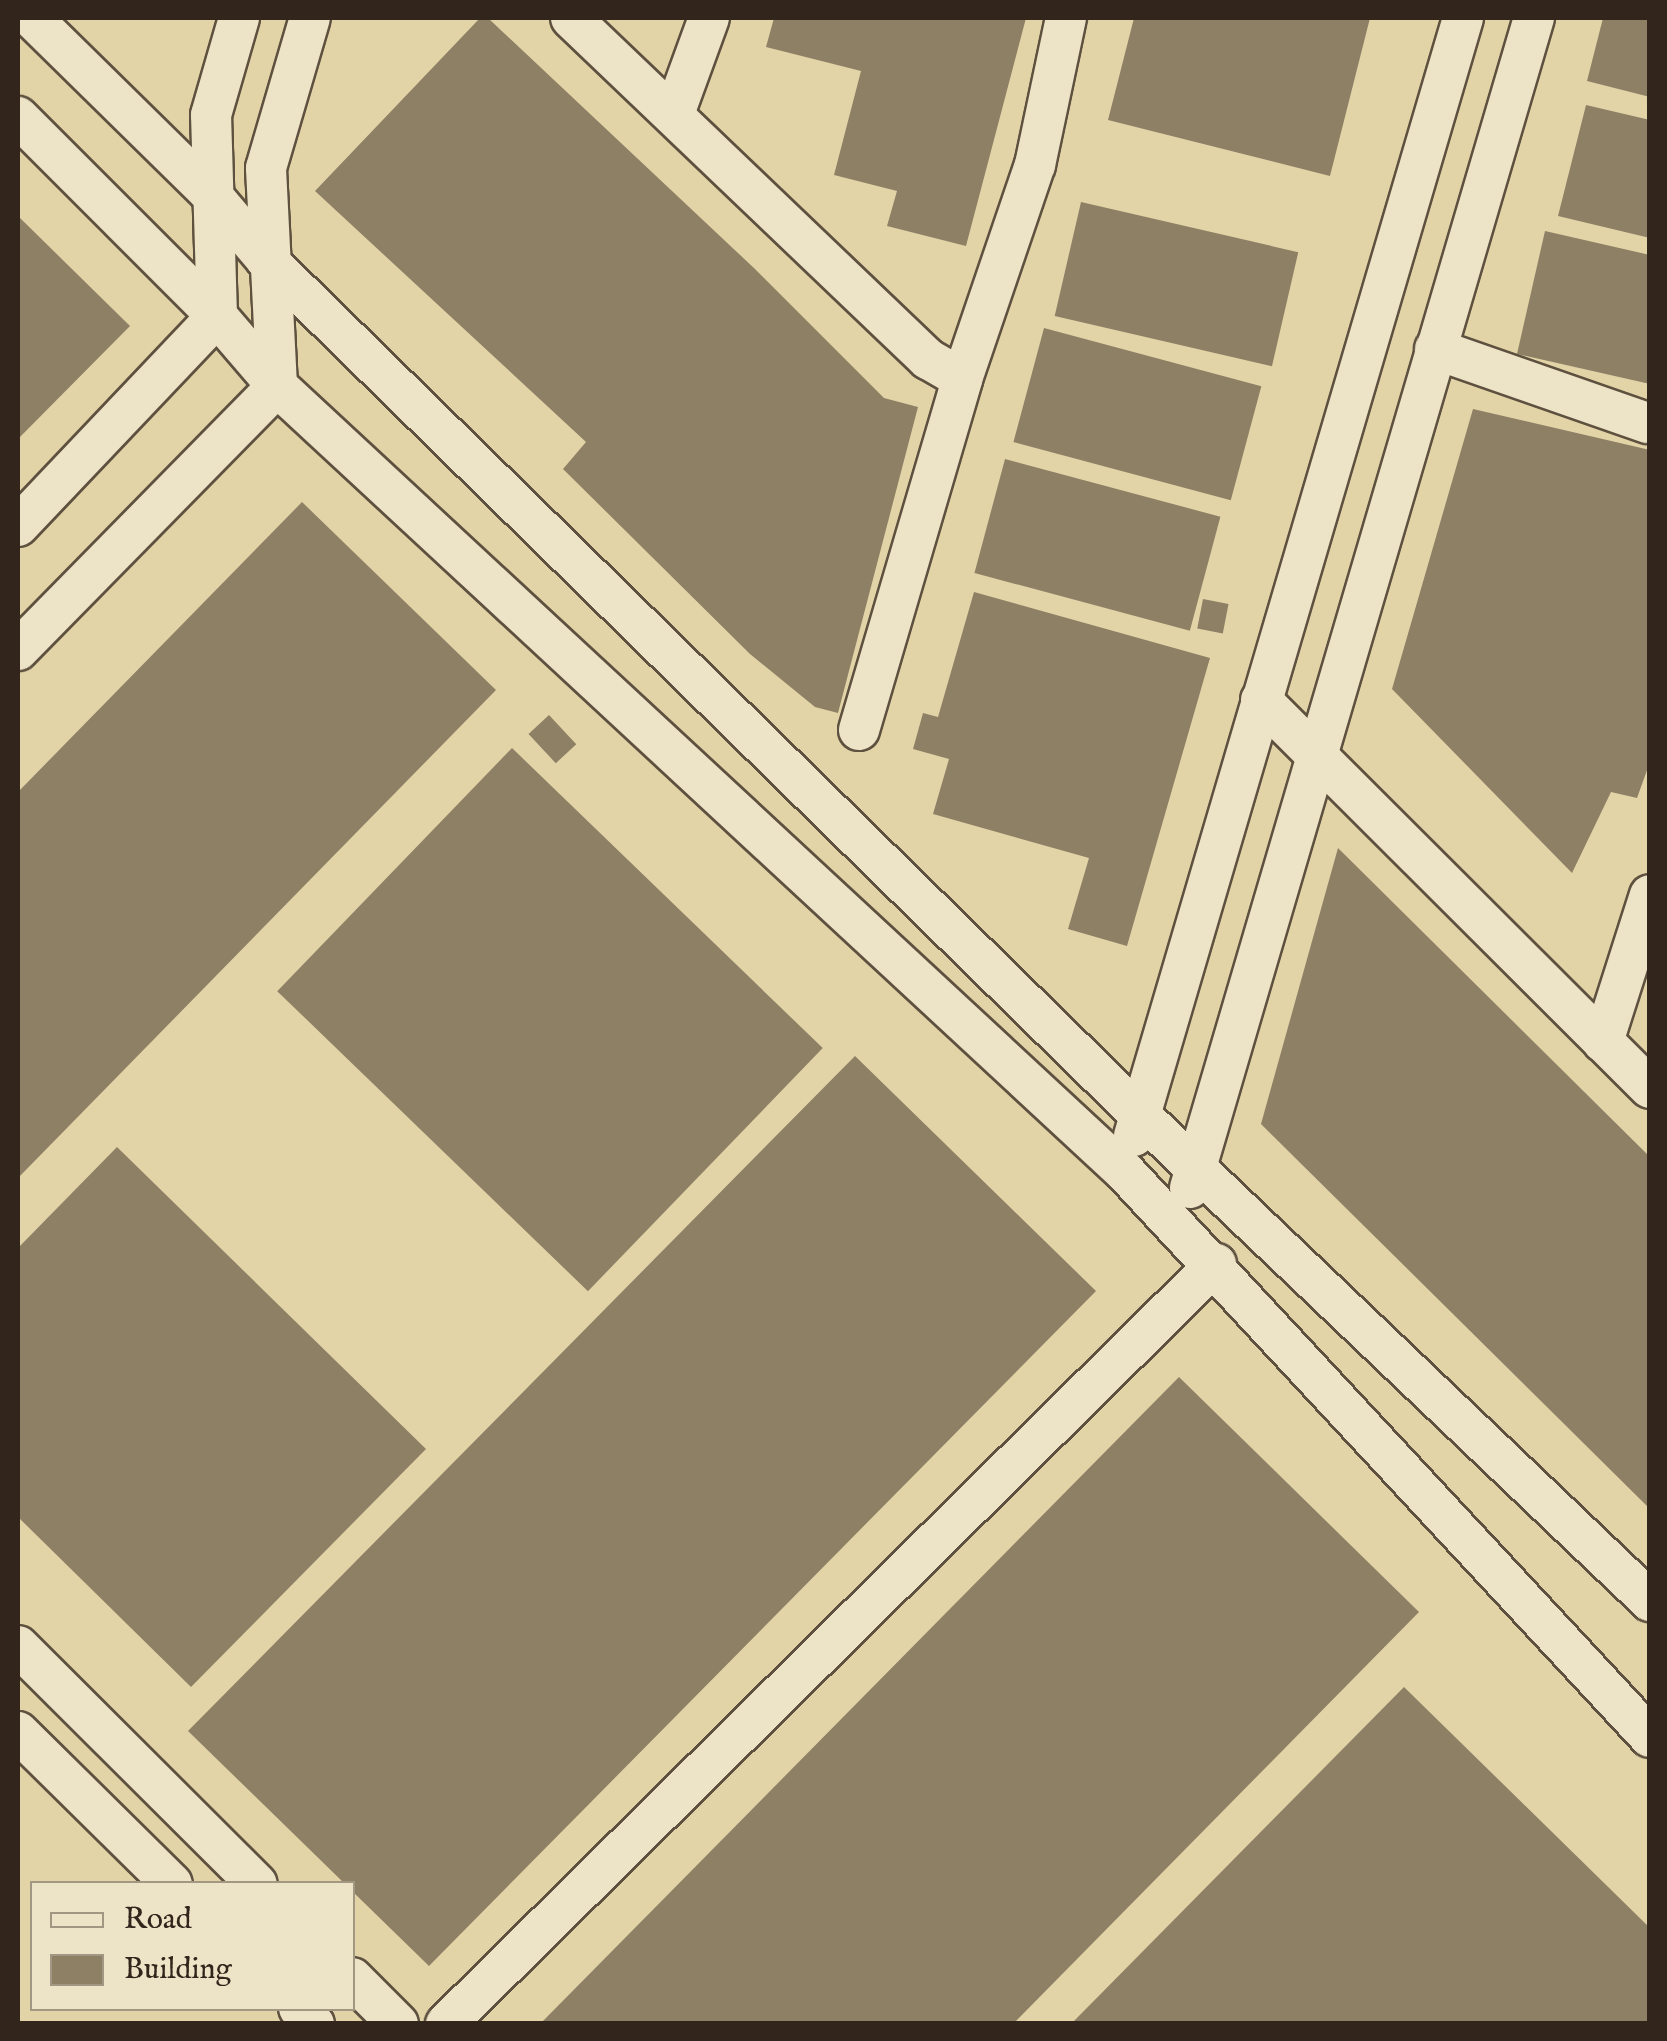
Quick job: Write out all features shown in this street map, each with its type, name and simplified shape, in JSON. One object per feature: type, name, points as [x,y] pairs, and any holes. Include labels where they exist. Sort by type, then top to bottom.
[{"type":"street","points":[[32,18],[210,193],[266,259],[1139,1114],[1650,1602]]},
{"type":"street","points":[[18,526],[217,316],[210,115],[239,18]]},
{"type":"street","points":[[18,650],[277,386],[266,259],[266,168],[310,18]]},
{"type":"street","points":[[571,18],[928,359],[962,380]]},
{"type":"street","points":[[674,114],[709,18]]},
{"type":"street","points":[[858,730],[962,380],[1035,165],[1066,18]]},
{"type":"street","points":[[1125,1172],[1463,18]]},
{"type":"street","points":[[1176,1224],[1197,1169],[1316,748],[1534,18]]},
{"type":"street","points":[[18,116],[217,316],[277,386],[1125,1172],[1216,1264],[1650,1737]]},
{"type":"street","points":[[1435,349],[1646,423]]},
{"type":"street","points":[[1261,700],[1316,748],[1650,1088]]},
{"type":"street","points":[[1603,1042],[1650,896]]},
{"type":"street","points":[[446,2024],[1216,1264]]},
{"type":"street","points":[[18,1646],[254,1881]]},
{"type":"street","points":[[18,1732],[169,1881]]},
{"type":"street","points":[[355,1981],[398,2024]]},
{"type":"building","points":[[480,18],[488,18],[755,269],[884,398],[918,407],[838,713],[815,707],[750,654],[563,469],[586,442],[315,191]]},
{"type":"building","points":[[774,18],[1026,18],[966,246],[887,226],[897,191],[834,175],[861,71],[766,47]]},
{"type":"building","points":[[1134,18],[1370,18],[1330,176],[1108,120]]},
{"type":"building","points":[[1603,18],[1650,18],[1650,97],[1587,81]]},
{"type":"building","points":[[1586,105],[1650,120],[1650,238],[1558,216]]},
{"type":"building","points":[[1081,202],[1298,252],[1272,366],[1055,316]]},
{"type":"building","points":[[18,216],[130,326],[18,439]]},
{"type":"building","points":[[1545,231],[1650,255],[1650,384],[1517,354]]},
{"type":"building","points":[[1044,328],[1261,386],[1231,500],[1013,442]]},
{"type":"building","points":[[1473,409],[1650,450],[1650,762],[1637,798],[1611,792],[1572,873],[1392,689]]},
{"type":"building","points":[[1005,459],[1220,517],[1190,631],[974,573]]},
{"type":"building","points":[[302,502],[496,690],[18,1178],[18,792]]},
{"type":"building","points":[[974,592],[1210,658],[1127,946],[1068,929],[1089,858],[933,814],[949,759],[913,749],[923,713],[938,717]]},
{"type":"building","points":[[1203,599],[1229,604],[1223,633],[1197,628]]},
{"type":"building","points":[[549,715],[576,744],[556,763],[529,734]]},
{"type":"building","points":[[512,748],[823,1048],[588,1291],[277,991]]},
{"type":"building","points":[[1338,848],[1650,1157],[1650,1509],[1261,1124]]},
{"type":"building","points":[[855,1056],[1096,1291],[429,1966],[355,1894],[355,1881],[342,1881],[188,1731]]},
{"type":"building","points":[[117,1147],[426,1449],[191,1687],[18,1517],[18,1248]]},
{"type":"building","points":[[1179,1377],[1419,1612],[1013,2024],[540,2024]]},
{"type":"building","points":[[1404,1687],[1650,1928],[1650,2024],[1071,2024]]}]
